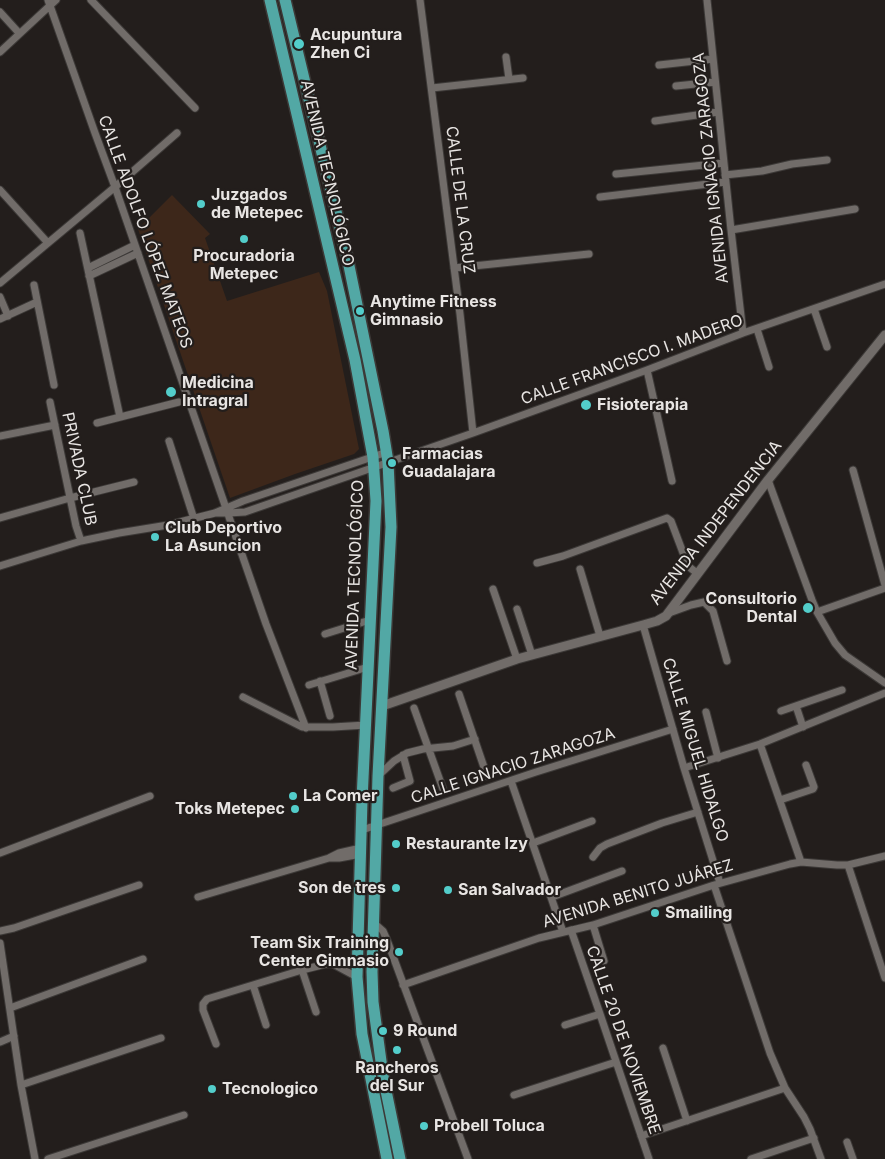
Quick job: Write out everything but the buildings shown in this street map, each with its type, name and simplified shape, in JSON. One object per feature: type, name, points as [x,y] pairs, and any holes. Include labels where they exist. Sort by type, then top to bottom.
[{"type":"main road","name":"AVENIDA TECNOLÓGICO","points":[[270,0],[355,360],[373,462],[376,501],[357,977],[362,1034],[387,1159]]},
{"type":"main road","name":"AVENIDA TECNOLÓGICO","points":[[285,0],[348,261],[384,431],[387,458],[391,527],[378,776],[372,972],[376,1032],[400,1159]]},
{"type":"street","points":[[0,52],[49,3],[56,0]]},
{"type":"street","points":[[92,0],[195,108]]},
{"type":"street","name":"CALLE DE LA CRUZ","points":[[420,0],[473,433]]},
{"type":"street","name":"AVENIDA IGNACIO ZARAGOZA","points":[[707,0],[725,178],[744,334]]},
{"type":"street","name":"CALLE ADOLFO LÓPEZ MATEOS","points":[[49,3],[116,187],[266,624],[306,728]]},
{"type":"street","points":[[0,12],[19,34]]},
{"type":"street","points":[[506,57],[509,79]]},
{"type":"street","points":[[659,65],[713,59]]},
{"type":"street","points":[[432,88],[523,78]]},
{"type":"street","points":[[676,86],[715,82]]},
{"type":"street","points":[[655,121],[718,112]]},
{"type":"street","points":[[0,283],[116,187],[177,133]]},
{"type":"street","points":[[600,197],[725,178],[792,164],[827,160]]},
{"type":"street","points":[[616,174],[724,163]]},
{"type":"street","points":[[0,190],[48,243]]},
{"type":"street","points":[[731,230],[855,210]]},
{"type":"street","points":[[80,233],[120,417]]},
{"type":"street","points":[[88,272],[135,245]]},
{"type":"street","points":[[88,272],[138,253]]},
{"type":"street","points":[[454,268],[589,254]]},
{"type":"street","name":"CALLE FRANCISCO I. MADERO","points":[[373,462],[473,433],[885,284]]},
{"type":"street","points":[[34,285],[54,385]]},
{"type":"street","points":[[0,297],[2,316],[37,302]]},
{"type":"street","points":[[814,310],[827,347]]},
{"type":"street","points":[[757,329],[770,367]]},
{"type":"street","name":"AVENIDA INDEPENDENCIA","points":[[382,706],[517,659],[662,619],[669,613],[768,480],[885,335]]},
{"type":"street","points":[[647,370],[672,481]]},
{"type":"street","name":"PRIVADA CLUB","points":[[50,402],[76,526],[81,541]]},
{"type":"street","points":[[97,423],[179,402]]},
{"type":"street","points":[[0,436],[55,425]]},
{"type":"street","points":[[169,441],[194,519]]},
{"type":"street","points":[[0,566],[81,541],[194,519],[227,510],[340,468],[373,462]]},
{"type":"street","points":[[227,510],[245,512],[343,477],[373,462]]},
{"type":"street","points":[[340,468],[343,477]]},
{"type":"street","points":[[817,612],[885,587],[853,470]]},
{"type":"street","points":[[768,480],[817,612],[840,651],[885,683]]},
{"type":"street","points":[[0,518],[134,482]]},
{"type":"street","points":[[537,563],[563,556],[666,518],[671,521],[688,566],[698,574]]},
{"type":"street","points":[[580,569],[600,636]]},
{"type":"street","points":[[493,588],[517,659]]},
{"type":"street","points":[[669,613],[691,604],[704,602],[713,611],[727,661]]},
{"type":"street","points":[[517,609],[532,655]]},
{"type":"street","points":[[325,634],[370,620]]},
{"type":"street","name":"CALLE MIGUEL HIDALGO","points":[[643,625],[698,812],[717,884],[770,1053],[785,1088],[804,1117],[821,1159]]},
{"type":"street","points":[[309,685],[368,667]]},
{"type":"street","points":[[320,681],[330,716]]},
{"type":"street","points":[[781,711],[842,690]]},
{"type":"street","points":[[684,768],[760,744],[885,693]]},
{"type":"street","points":[[459,694],[487,776]]},
{"type":"street","points":[[242,697],[306,728],[366,724]]},
{"type":"street","points":[[796,706],[803,727]]},
{"type":"street","points":[[414,708],[443,789]]},
{"type":"street","points":[[706,712],[718,758]]},
{"type":"street","name":"CALLE IGNACIO ZARAGOZA","points":[[362,830],[673,729]]},
{"type":"street","points":[[378,776],[402,755],[428,748],[453,746],[475,739]]},
{"type":"street","points":[[760,744],[801,862]]},
{"type":"street","points":[[393,788],[410,781],[402,755]]},
{"type":"street","points":[[780,800],[814,790],[806,765]]},
{"type":"street","name":"CALLE 20 DE NOVIEMBRE","points":[[511,781],[552,897],[600,1014],[649,1159]]},
{"type":"street","points":[[0,853],[150,796]]},
{"type":"street","points":[[593,857],[600,848],[607,844],[662,823],[698,812]]},
{"type":"street","points":[[533,843],[592,821]]},
{"type":"street","points":[[198,897],[329,858],[339,853],[361,851]]},
{"type":"street","name":"AVENIDA BENITO JUÁREZ","points":[[403,985],[514,946],[593,925],[717,884],[790,864],[801,862],[848,865],[885,856]]},
{"type":"street","points":[[848,865],[885,978]]},
{"type":"street","points":[[552,897],[622,871]]},
{"type":"street","points":[[0,931],[14,928],[139,884]]},
{"type":"street","points":[[374,923],[385,935],[468,1159]]},
{"type":"street","points":[[593,925],[604,961]]},
{"type":"street","points":[[0,944],[21,1085],[35,1159]]},
{"type":"street","points":[[10,1008],[143,959]]},
{"type":"street","points":[[216,1044],[203,1010],[203,1004],[207,1000],[302,970],[330,964],[357,977]]},
{"type":"street","points":[[302,970],[316,1012]]},
{"type":"street","points":[[254,985],[266,1025]]},
{"type":"street","points":[[564,1025],[600,1014]]},
{"type":"street","points":[[0,1042],[14,1036]]},
{"type":"street","points":[[21,1085],[161,1038]]},
{"type":"street","points":[[663,1048],[687,1120]]},
{"type":"street","points":[[514,1095],[616,1062]]},
{"type":"street","points":[[641,1136],[785,1088]]},
{"type":"street","points":[[48,1159],[184,1115]]},
{"type":"street","points":[[752,1159],[814,1138]]},
{"type":"street","points":[[847,1142],[853,1159]]},
{"type":"shaded area","points":[[172,195],[210,234],[205,238],[227,301],[319,272],[327,291],[359,449],[354,454],[230,498],[138,229]]},
{"type":"place","name":"Acupuntura Zhen Ci","points":[[299,44]]},
{"type":"place","name":"Juzgados de Metepec","points":[[201,204]]},
{"type":"place","name":"Procuradoria Metepec","points":[[244,239]]},
{"type":"place","name":"Anytime Fitness Gimnasio","points":[[360,311]]},
{"type":"place","name":"Medicina Intragral","points":[[171,392]]},
{"type":"place","name":"Fisioterapia","points":[[586,405]]},
{"type":"place","name":"Farmacias Guadalajara","points":[[392,463]]},
{"type":"place","name":"Club Deportivo La Asuncion","points":[[155,537]]},
{"type":"place","name":"Consultorio Dental","points":[[808,608]]},
{"type":"place","name":"La Comer","points":[[293,796]]},
{"type":"place","name":"Toks Metepec","points":[[295,809]]},
{"type":"place","name":"Restaurante Izy","points":[[396,844]]},
{"type":"place","name":"Son de tres","points":[[396,888]]},
{"type":"place","name":"San Salvador","points":[[448,890]]},
{"type":"place","name":"Smailing","points":[[655,913]]},
{"type":"place","name":"Team Six Training Center Gimnasio","points":[[399,952]]},
{"type":"place","name":"9 Round","points":[[383,1031]]},
{"type":"place","name":"Rancheros del Sur","points":[[397,1050]]},
{"type":"place","name":"Tecnologico","points":[[212,1089]]},
{"type":"place","name":"Probell Toluca","points":[[424,1126]]}]
